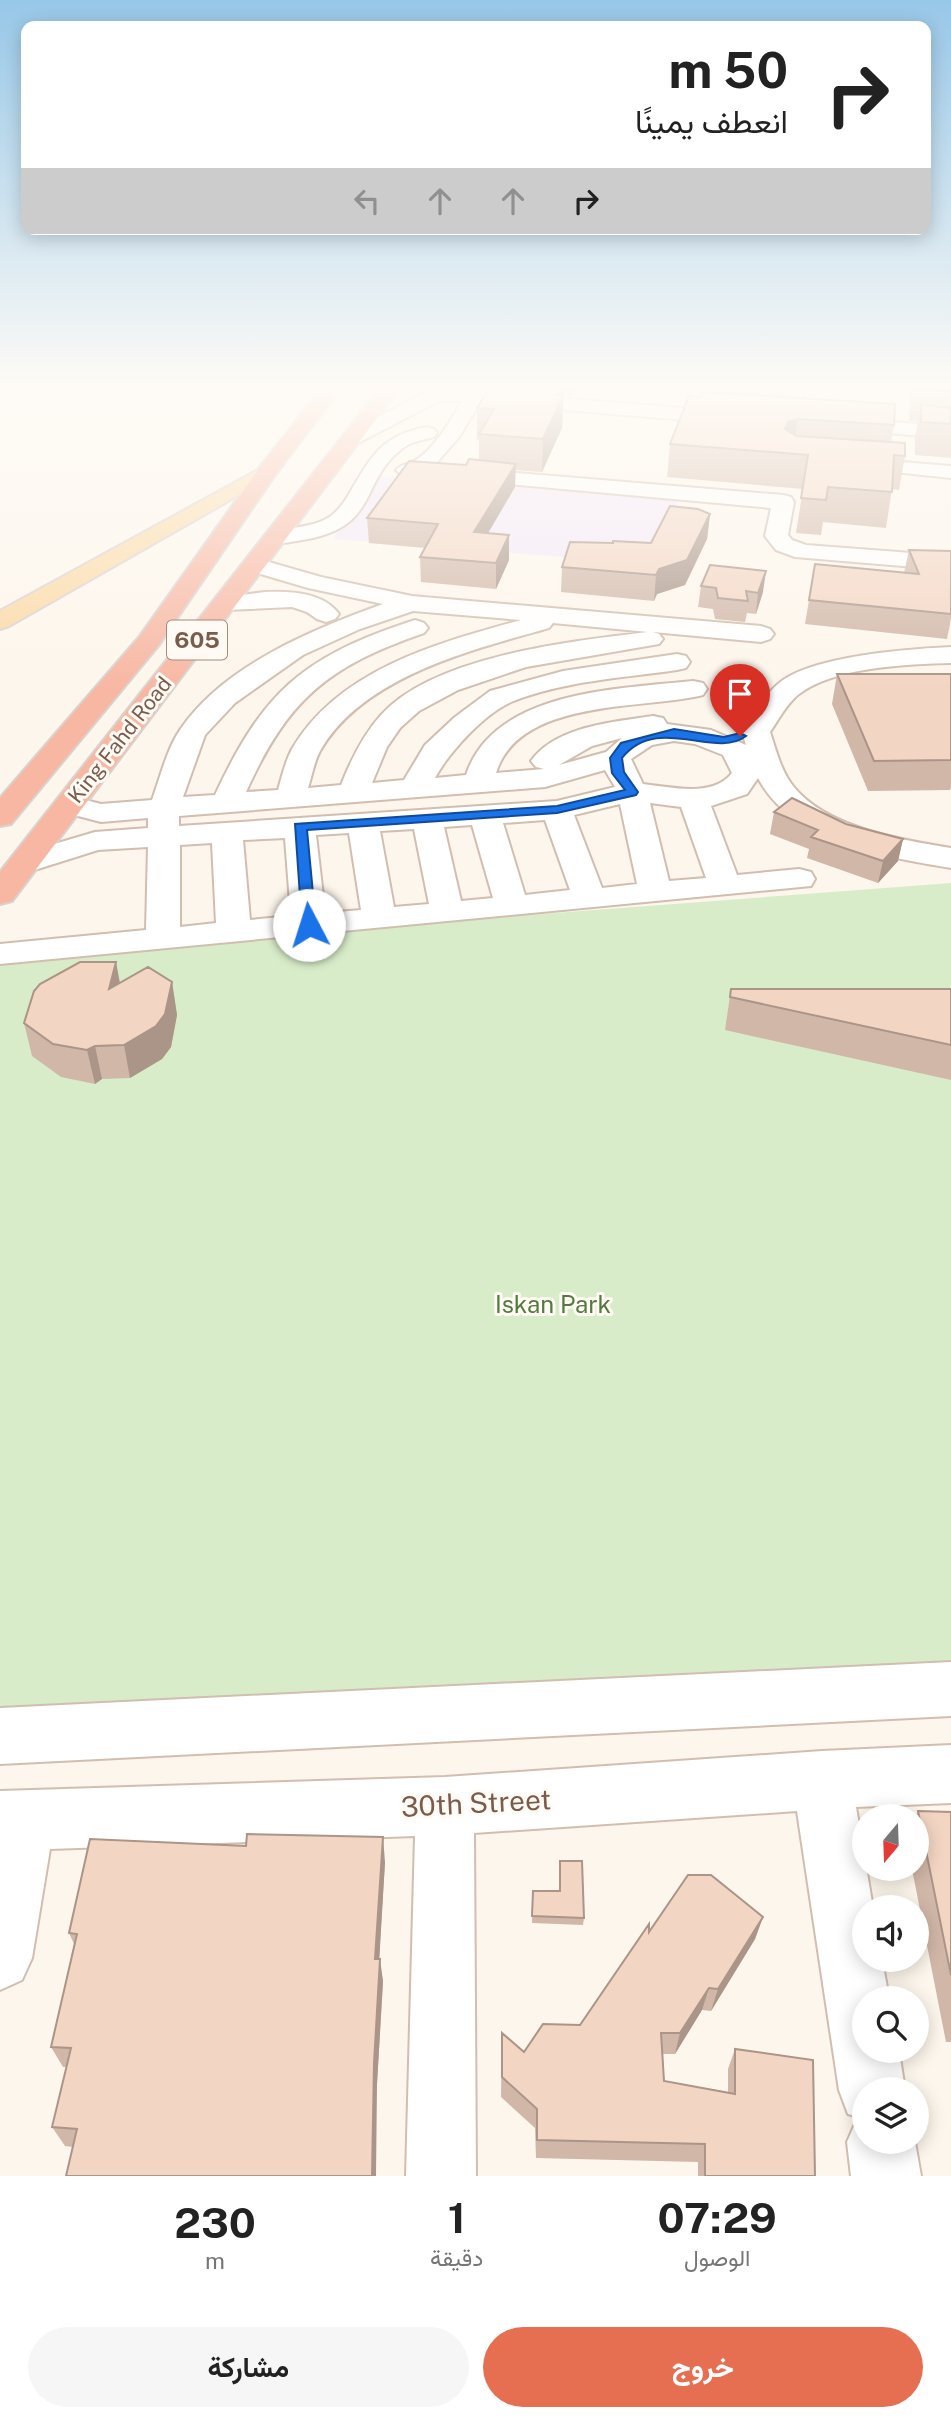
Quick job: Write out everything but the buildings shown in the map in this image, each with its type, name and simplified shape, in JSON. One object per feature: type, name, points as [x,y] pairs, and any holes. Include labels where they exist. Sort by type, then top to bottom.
[{"type":"highway","name":"King Fahd Road","points":[[0,817],[149,641],[256,487]]},
{"type":"highway","name":"King Fahd Road","points":[[0,894],[316,487]]},
{"type":"highway","points":[[149,641],[150,654],[162,656],[174,655],[198,639]]},
{"type":"highway","points":[[113,683],[128,679],[142,666],[156,664],[168,669],[164,682]]},
{"type":"main road","points":[[0,621],[239,487]]},
{"type":"street","points":[[278,537],[334,525],[349,510],[362,487]]},
{"type":"street","points":[[691,487],[785,492],[776,536],[784,545],[803,552],[951,563]]},
{"type":"street","points":[[255,565],[332,586],[412,603],[564,616],[659,631],[761,634]]},
{"type":"street","points":[[303,601],[332,586]]},
{"type":"street","points":[[226,603],[289,599],[315,603],[338,629]]},
{"type":"street","points":[[163,939],[164,822],[192,733],[225,697],[294,649],[338,629],[412,603]]},
{"type":"street","points":[[234,932],[226,817],[249,751],[288,701],[317,672],[378,641],[474,608]]},
{"type":"street","points":[[309,925],[295,812],[307,749],[344,705],[397,671],[444,649],[564,616]]},
{"type":"street","points":[[659,631],[693,689],[711,730],[734,749],[747,773],[736,788],[693,799]]},
{"type":"street","points":[[379,919],[358,808],[367,756],[391,720],[424,695],[483,668],[544,653],[659,631]]},
{"type":"street","points":[[756,732],[789,687],[832,670],[877,661],[951,655]]},
{"type":"street","points":[[414,788],[435,751],[465,723],[500,697],[563,680],[677,662]]},
{"type":"street","points":[[478,783],[488,754],[508,732],[542,713],[606,700],[693,689]]},
{"type":"street","points":[[358,808],[414,788],[545,778],[616,758],[625,746],[652,735],[711,730]]},
{"type":"street","points":[[545,778],[547,760],[570,744],[604,733],[711,730],[756,732]]},
{"type":"street","points":[[756,732],[766,762],[785,796],[819,822],[902,849],[951,858]]},
{"type":"street","points":[[616,758],[618,773],[628,783],[632,792],[655,893]]},
{"type":"street","points":[[25,863],[164,822],[358,808],[427,818],[557,810],[632,792],[693,799],[744,793],[774,794],[809,815]]},
{"type":"street","points":[[693,799],[725,886]]},
{"type":"street","points":[[69,805],[101,813],[164,822]]},
{"type":"street","points":[[557,810],[590,899]]},
{"type":"street","points":[[485,815],[512,906]]},
{"type":"street","points":[[427,818],[447,912]]},
{"type":"street","points":[[0,954],[799,879]]},
{"type":"street","points":[[0,1736],[951,1689]]},
{"type":"street","name":"30th Street","points":[[13,1820],[445,1806],[822,1780],[951,1774]]},
{"type":"street","points":[[822,1780],[855,1986]]},
{"type":"street","points":[[441,2176],[445,1806]]},
{"type":"street","points":[[0,1958],[13,1820]]},
{"type":"street","points":[[883,2154],[886,2176]]},
{"type":"shaded area","points":[[370,487],[521,487],[678,498],[655,564],[333,539]]},
{"type":"green space","name":"Iskan Park","points":[[951,883],[951,1677],[0,1721],[0,955]]},
{"type":"route","points":[[309,925],[300,827],[557,810],[632,792],[628,783],[618,773],[616,758],[625,746],[639,740],[674,732],[724,741],[740,736]]}]
